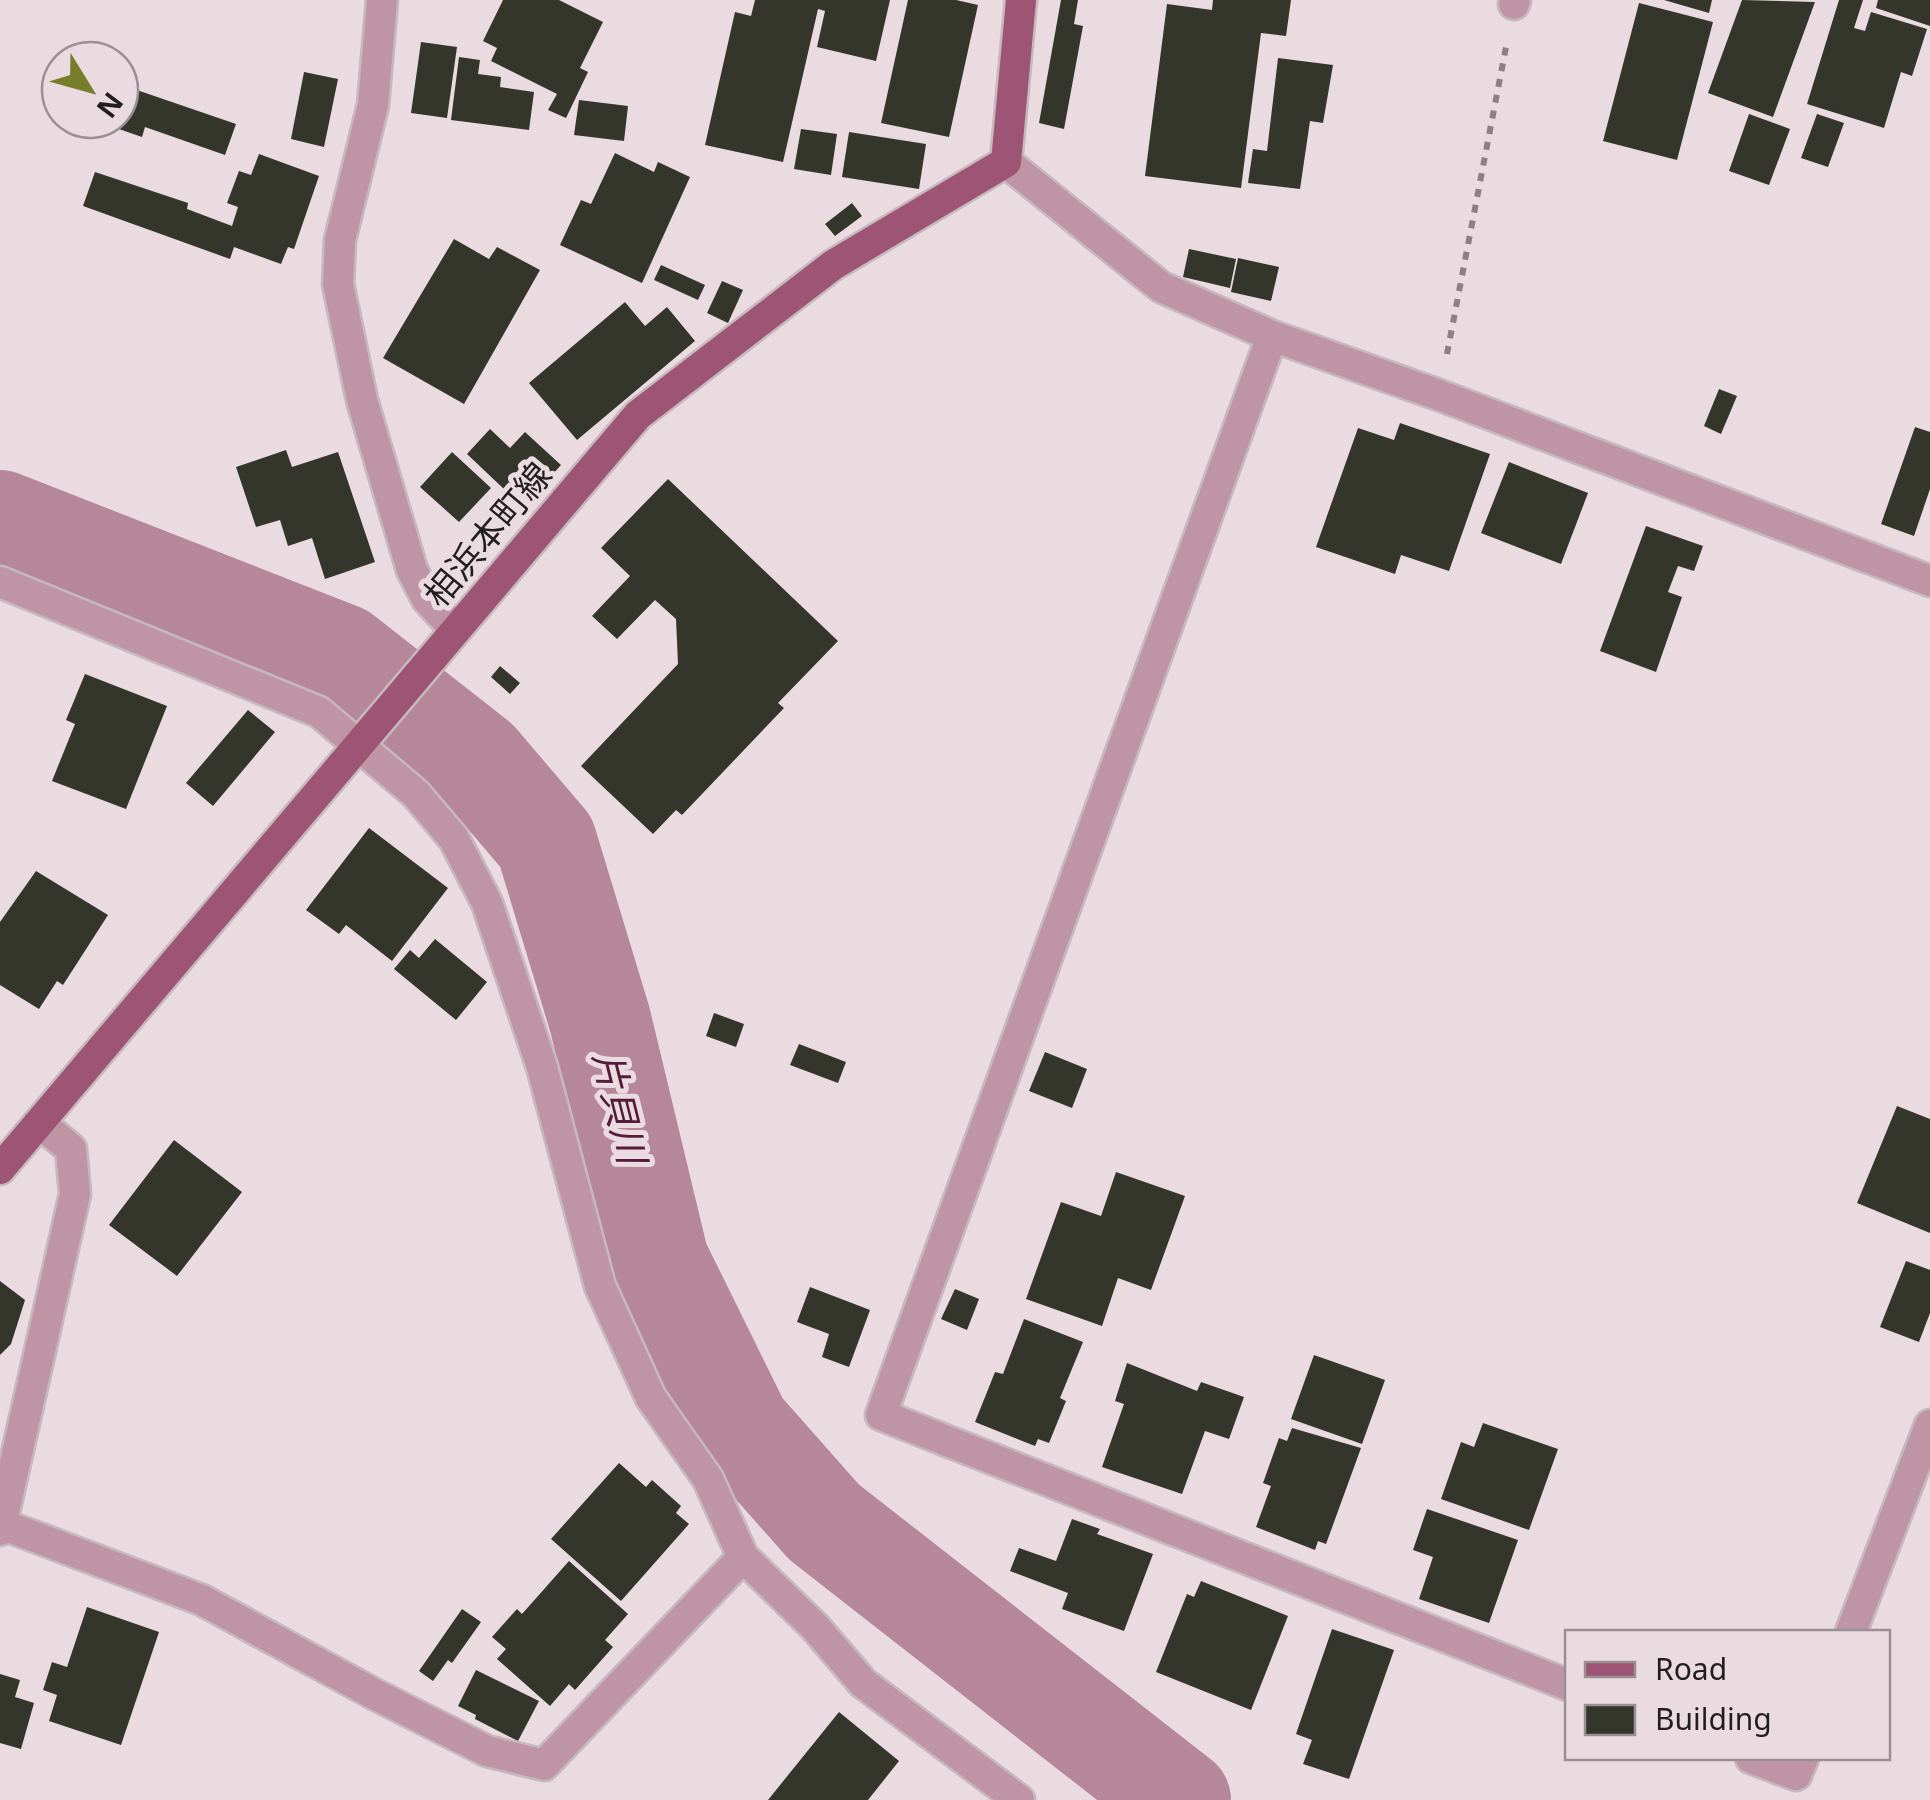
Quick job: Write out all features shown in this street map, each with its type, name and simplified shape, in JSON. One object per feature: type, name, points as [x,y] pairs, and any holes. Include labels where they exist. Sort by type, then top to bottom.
[{"type":"main road","points":[[1006,162],[1021,0]]},
{"type":"main road","name":"相浜本町線","points":[[0,1169],[638,414],[832,265],[1006,162]]},
{"type":"street","points":[[382,0],[373,105],[340,240],[338,284],[362,400],[412,570],[427,599],[455,629]]},
{"type":"street","points":[[1006,162],[1161,287],[1272,336],[1930,581]]},
{"type":"street","points":[[1272,336],[881,1415],[1565,1684]]},
{"type":"street","points":[[0,582],[320,712],[367,739],[454,839],[487,903],[542,1067],[600,1286],[651,1398],[708,1480],[743,1556],[815,1627],[863,1682],[1019,1800]]},
{"type":"street","points":[[40,1123],[71,1149],[75,1194],[1,1527],[202,1600],[487,1751],[544,1765],[743,1556]]},
{"type":"street","points":[[1851,1630],[1930,1426]]},
{"type":"street","points":[[1755,1760],[1795,1778]]},
{"type":"path","points":[[1439,395],[1515,2]]},
{"type":"building","points":[[503,0],[559,0],[603,22],[580,68],[588,72],[566,118],[548,110],[557,94],[491,61],[497,48],[483,41]]},
{"type":"building","points":[[755,0],[890,0],[876,61],[817,47],[825,11],[818,9],[783,162],[705,145],[735,12],[751,16]]},
{"type":"building","points":[[908,0],[956,0],[978,5],[949,137],[881,123]]},
{"type":"building","points":[[1061,0],[1078,0],[1074,24],[1083,26],[1064,129],[1039,123]]},
{"type":"building","points":[[1213,0],[1291,0],[1286,36],[1261,33],[1241,188],[1145,176],[1167,4],[1212,10]]},
{"type":"building","points":[[1664,0],[1712,0],[1709,13]]},
{"type":"building","points":[[1742,0],[1815,2],[1773,117],[1708,93]]},
{"type":"building","points":[[1839,0],[1863,0],[1854,28],[1865,31],[1871,12],[1927,29],[1912,76],[1901,72],[1884,128],[1807,104]]},
{"type":"building","points":[[1878,0],[1930,0],[1930,26],[1876,8]]},
{"type":"building","points":[[1639,3],[1713,22],[1677,160],[1603,141]]},
{"type":"building","points":[[421,42],[457,47],[447,118],[411,113]]},
{"type":"building","points":[[459,57],[480,60],[478,74],[501,77],[500,87],[534,92],[529,130],[451,120]]},
{"type":"building","points":[[1278,58],[1333,65],[1323,123],[1310,121],[1300,189],[1248,183],[1253,149],[1267,151]]},
{"type":"building","points":[[304,72],[338,79],[324,147],[291,139]]},
{"type":"building","points":[[140,91],[236,124],[225,155],[145,127],[142,137]]},
{"type":"building","points":[[579,100],[628,106],[624,141],[574,135]]},
{"type":"building","points":[[1749,114],[1790,129],[1769,185],[1729,171]]},
{"type":"building","points":[[1817,114],[1844,123],[1828,167],[1801,158]]},
{"type":"building","points":[[801,129],[837,134],[831,175],[794,169]]},
{"type":"building","points":[[849,132],[926,144],[919,189],[842,177]]},
{"type":"building","points":[[615,153],[654,172],[658,162],[690,177],[642,283],[560,245],[581,200],[591,204]]},
{"type":"building","points":[[259,154],[319,176],[294,249],[288,247],[281,264],[234,247],[230,259],[83,206],[95,172],[188,203],[187,209],[232,226],[238,207],[227,203],[239,171],[251,175]]},
{"type":"building","points":[[852,203],[862,216],[835,236],[825,224]]},
{"type":"building","points":[[454,239],[489,259],[497,247],[540,270],[464,404],[383,358]]},
{"type":"building","points":[[1189,249],[1236,259],[1230,288],[1183,277]]},
{"type":"building","points":[[1238,258],[1279,267],[1271,301],[1231,292]]},
{"type":"building","points":[[661,265],[705,285],[698,300],[654,280]]},
{"type":"building","points":[[722,281],[743,290],[728,323],[707,313]]},
{"type":"building","points":[[625,302],[645,326],[667,307],[695,341],[577,440],[529,383]]},
{"type":"building","points":[[1719,389],[1737,396],[1721,434],[1704,426]]},
{"type":"building","points":[[1400,423],[1490,454],[1449,571],[1401,555],[1395,574],[1316,547],[1358,428],[1394,440]]},
{"type":"building","points":[[1915,427],[1930,432],[1930,489],[1914,536],[1881,524]]},
{"type":"building","points":[[490,429],[510,448],[525,432],[561,465],[523,507],[467,454]]},
{"type":"building","points":[[286,450],[292,467],[338,452],[375,562],[325,579],[312,538],[288,546],[280,520],[256,527],[236,467]]},
{"type":"building","points":[[452,452],[491,488],[459,522],[420,487]]},
{"type":"building","points":[[1509,462],[1588,493],[1561,564],[1481,533]]},
{"type":"building","points":[[668,479],[838,641],[778,703],[784,708],[682,815],[676,810],[653,834],[581,766],[678,664],[676,619],[655,600],[617,639],[592,616],[630,576],[601,548]]},
{"type":"building","points":[[1646,526],[1703,546],[1694,571],[1678,566],[1668,592],[1682,597],[1656,672],[1600,651]]},
{"type":"building","points":[[500,666],[520,683],[510,694],[491,677]]},
{"type":"building","points":[[85,674],[167,706],[126,809],[52,781],[75,724],[66,720]]},
{"type":"building","points":[[248,710],[275,732],[213,806],[186,783]]},
{"type":"building","points":[[369,828],[448,888],[392,961],[346,925],[339,934],[306,910]]},
{"type":"building","points":[[36,871],[108,915],[63,985],[57,981],[39,1009],[0,985],[0,922]]},
{"type":"building","points":[[435,939],[487,982],[456,1020],[394,969],[410,950],[419,958]]},
{"type":"building","points":[[714,1013],[744,1024],[736,1047],[706,1036]]},
{"type":"building","points":[[799,1044],[846,1062],[838,1083],[790,1065]]},
{"type":"building","points":[[1045,1052],[1087,1069],[1072,1108],[1029,1091]]},
{"type":"building","points":[[1897,1106],[1930,1119],[1930,1233],[1857,1203]]},
{"type":"building","points":[[174,1140],[242,1192],[177,1276],[109,1225]]},
{"type":"building","points":[[1116,1172],[1185,1196],[1151,1290],[1118,1278],[1102,1326],[1026,1299],[1061,1202],[1101,1216]]},
{"type":"building","points":[[1906,1261],[1930,1270],[1930,1313],[1919,1342],[1880,1327]]},
{"type":"building","points":[[0,1281],[25,1300],[11,1344],[0,1355]]},
{"type":"building","points":[[810,1287],[870,1310],[849,1367],[822,1357],[829,1334],[797,1322]]},
{"type":"building","points":[[955,1289],[979,1299],[967,1330],[941,1319]]},
{"type":"building","points":[[1024,1319],[1083,1342],[1060,1398],[1066,1401],[1049,1443],[1038,1439],[1035,1446],[975,1422],[995,1372],[1003,1374]]},
{"type":"building","points":[[1314,1355],[1385,1380],[1362,1444],[1291,1419]]},
{"type":"building","points":[[1127,1363],[1197,1391],[1201,1382],[1244,1397],[1229,1439],[1205,1431],[1182,1494],[1102,1467],[1124,1404],[1115,1401]]},
{"type":"building","points":[[1483,1423],[1558,1449],[1529,1530],[1441,1499],[1461,1442],[1474,1447]]},
{"type":"building","points":[[1292,1428],[1361,1448],[1326,1544],[1318,1541],[1315,1550],[1256,1527],[1271,1486],[1263,1483],[1279,1438],[1287,1441]]},
{"type":"building","points":[[619,1463],[646,1487],[652,1480],[681,1506],[676,1513],[689,1524],[621,1601],[551,1539]]},
{"type":"building","points":[[1427,1509],[1518,1540],[1489,1623],[1419,1599],[1433,1557],[1413,1550]]},
{"type":"building","points":[[1072,1519],[1100,1529],[1097,1534],[1153,1554],[1124,1631],[1062,1609],[1068,1593],[1010,1571],[1019,1548],[1056,1561]]},
{"type":"building","points":[[569,1561],[628,1614],[605,1640],[613,1647],[575,1690],[569,1684],[550,1706],[497,1659],[506,1649],[492,1637],[517,1609],[522,1614]]},
{"type":"building","points":[[1201,1581],[1288,1616],[1251,1710],[1156,1672],[1187,1594],[1194,1597]]},
{"type":"building","points":[[87,1607],[159,1632],[121,1745],[49,1721],[57,1695],[43,1690],[52,1662],[67,1667]]},
{"type":"building","points":[[462,1609],[481,1622],[452,1663],[448,1660],[433,1681],[419,1671]]},
{"type":"building","points":[[1332,1629],[1394,1650],[1349,1779],[1303,1764],[1312,1740],[1296,1734]]},
{"type":"building","points":[[476,1670],[539,1701],[518,1741],[458,1706]]},
{"type":"building","points":[[0,1674],[20,1680],[15,1697],[34,1703],[21,1749],[0,1743]]},
{"type":"building","points":[[839,1712],[899,1761],[868,1800],[768,1800]]},
{"type":"waterway","name":"片貝川","points":[[0,521],[342,655],[477,761],[546,842],[600,1020],[658,1261],[740,1427],[824,1522],[1180,1800]]}]
